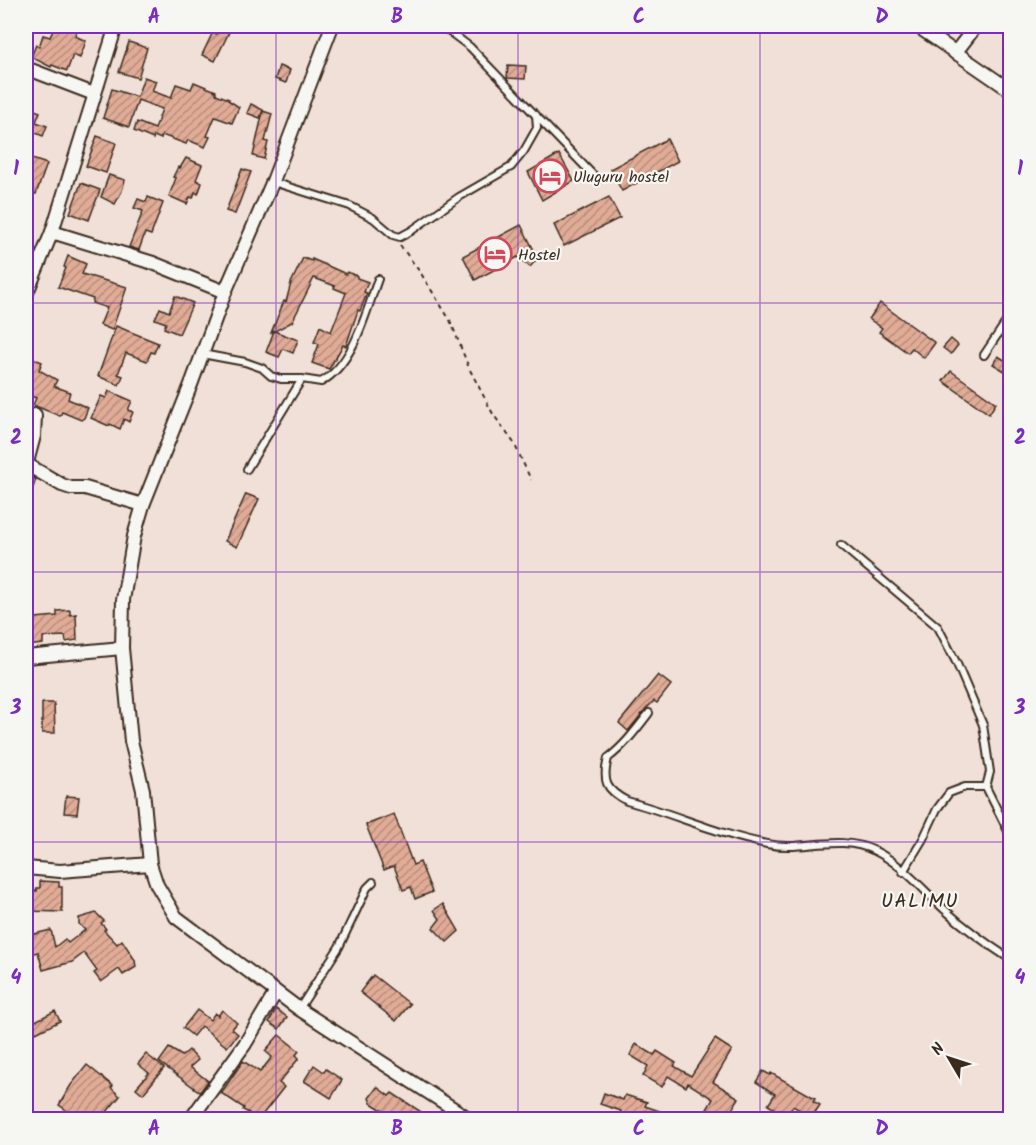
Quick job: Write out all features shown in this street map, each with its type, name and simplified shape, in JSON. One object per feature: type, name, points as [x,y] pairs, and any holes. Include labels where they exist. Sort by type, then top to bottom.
[{"type":"street","points":[[26,295],[52,232],[116,26]]},
{"type":"street","points":[[332,26],[273,181],[225,292],[143,505],[134,536],[123,600],[122,648],[131,741],[143,790],[150,864],[157,885],[176,917],[298,1009],[471,1119]]},
{"type":"street","points":[[917,26],[1011,90]]},
{"type":"street","points":[[955,53],[976,26]]},
{"type":"street","points":[[26,68],[94,94]]},
{"type":"street","points":[[52,232],[153,263],[225,292]]},
{"type":"street","points":[[34,415],[34,436],[26,465],[62,485],[71,488],[86,488],[143,505]]},
{"type":"street","points":[[26,657],[122,648]]},
{"type":"street","points":[[26,868],[60,871],[150,864]]},
{"type":"street","points":[[190,1119],[245,1044],[276,992]]},
{"type":"lane","points":[[442,26],[470,47],[598,180]]},
{"type":"lane","points":[[273,181],[350,206],[373,218],[393,235],[400,237],[459,197],[511,167],[524,151],[537,128],[536,115]]},
{"type":"lane","points":[[201,354],[245,362],[262,368],[271,376],[281,379],[321,382],[337,371],[351,350],[378,279]]},
{"type":"lane","points":[[984,355],[1011,316]]},
{"type":"lane","points":[[247,470],[302,379]]},
{"type":"lane","points":[[841,545],[938,627],[957,664],[983,725],[990,772],[986,787],[1011,835]]},
{"type":"lane","points":[[649,713],[629,738],[608,758],[605,782],[609,789],[617,795],[627,801],[733,837],[770,845],[842,843],[864,846],[878,853],[903,872],[976,937],[1011,959]]},
{"type":"lane","points":[[903,872],[923,839],[937,809],[949,794],[965,787],[986,787]]},
{"type":"lane","points":[[298,1009],[339,947],[367,888],[373,882]]},
{"type":"path","points":[[393,235],[420,272],[450,320],[493,414],[514,444],[531,480]]},
{"type":"building","points":[[55,26],[77,30],[75,36],[86,41],[80,58],[73,55],[67,71],[52,65],[51,67],[31,57],[36,45],[39,47],[43,35],[50,37]]},
{"type":"building","points":[[221,26],[230,30],[215,61],[202,55],[213,32],[216,34]]},
{"type":"building","points":[[129,42],[147,48],[138,78],[119,72]]},
{"type":"building","points":[[508,65],[526,66],[525,79],[507,78]]},
{"type":"building","points":[[279,66],[290,70],[286,83],[275,79]]},
{"type":"building","points":[[144,77],[156,81],[152,91],[171,98],[176,84],[191,89],[194,82],[216,91],[216,94],[229,99],[239,107],[232,123],[215,117],[205,147],[188,140],[186,144],[162,135],[161,139],[154,136],[153,139],[134,131],[137,122],[155,129],[162,109],[138,100],[129,127],[103,118],[112,89],[137,97]]},
{"type":"building","points":[[251,104],[263,110],[260,118],[247,113]]},
{"type":"building","points":[[26,107],[40,112],[36,122],[47,126],[43,136],[26,129]]},
{"type":"building","points":[[263,111],[272,114],[265,141],[268,142],[264,159],[253,156]]},
{"type":"building","points":[[97,136],[116,143],[106,173],[86,166]]},
{"type":"building","points":[[667,139],[678,161],[622,191],[610,169]]},
{"type":"building","points":[[559,154],[574,181],[542,200],[528,172]]},
{"type":"building","points":[[26,157],[47,164],[36,194],[26,191]]},
{"type":"building","points":[[186,158],[202,165],[196,180],[202,183],[198,194],[195,192],[187,204],[169,196],[176,178],[173,177]]},
{"type":"building","points":[[242,169],[251,172],[235,214],[226,211]]},
{"type":"building","points":[[109,175],[125,180],[115,204],[101,197]]},
{"type":"building","points":[[81,183],[100,190],[89,220],[70,213]]},
{"type":"building","points":[[148,197],[163,203],[151,235],[145,233],[139,250],[129,247],[143,211],[134,208],[138,199],[146,202]]},
{"type":"building","points":[[609,197],[620,218],[564,246],[554,225]]},
{"type":"building","points":[[521,225],[538,258],[530,267],[518,257],[475,280],[463,256]]},
{"type":"building","points":[[68,256],[86,264],[82,274],[127,287],[112,330],[100,325],[107,308],[92,303],[93,299],[58,287]]},
{"type":"building","points":[[303,258],[312,261],[312,259],[368,282],[364,292],[367,293],[360,311],[358,310],[346,346],[343,345],[329,369],[312,363],[319,344],[314,342],[320,326],[331,332],[346,293],[334,288],[335,286],[314,278],[292,322],[271,333]]},
{"type":"building","points":[[175,296],[193,303],[179,334],[164,328],[166,323],[155,319],[160,308],[169,312]]},
{"type":"building","points":[[880,303],[935,343],[924,358],[912,348],[908,353],[879,332],[882,328],[869,319]]},
{"type":"building","points":[[116,326],[158,343],[154,353],[151,352],[147,361],[126,353],[118,374],[123,376],[119,385],[98,376]]},
{"type":"building","points":[[274,331],[298,340],[293,353],[283,349],[279,357],[266,352]]},
{"type":"building","points":[[951,339],[958,345],[951,354],[943,348]]},
{"type":"building","points":[[26,356],[42,362],[39,370],[57,380],[54,386],[70,392],[68,399],[88,408],[84,418],[81,420],[62,412],[60,416],[33,405],[36,398],[26,394]]},
{"type":"building","points":[[998,356],[1011,364],[1011,375],[993,364]]},
{"type":"building","points":[[951,371],[996,403],[989,414],[943,381]]},
{"type":"building","points":[[109,391],[132,401],[128,410],[133,412],[129,422],[124,419],[120,429],[91,418],[101,396],[106,398]]},
{"type":"building","points":[[28,475],[36,479],[27,505],[26,481]]},
{"type":"building","points":[[246,494],[259,499],[237,547],[225,541]]},
{"type":"building","points":[[26,606],[34,606],[35,618],[57,616],[57,611],[70,610],[70,615],[76,614],[77,640],[66,642],[65,636],[43,637],[43,644],[26,646]]},
{"type":"building","points":[[658,675],[671,685],[657,703],[654,701],[628,731],[619,723]]},
{"type":"building","points":[[42,703],[54,703],[55,733],[42,733]]},
{"type":"building","points":[[66,796],[79,797],[77,814],[64,813]]},
{"type":"building","points":[[394,814],[413,865],[420,862],[432,892],[415,899],[411,887],[403,890],[394,866],[384,870],[366,825]]},
{"type":"building","points":[[40,881],[59,882],[59,887],[62,887],[62,912],[26,911],[26,891],[37,891],[37,888],[40,888]]},
{"type":"building","points":[[443,904],[459,931],[447,942],[433,928],[440,919],[434,910]]},
{"type":"building","points":[[96,913],[104,921],[101,923],[106,929],[104,930],[117,944],[122,940],[135,960],[136,967],[123,975],[119,969],[101,982],[94,973],[97,971],[84,953],[72,962],[43,970],[38,952],[27,955],[26,936],[51,930],[55,947],[65,939],[68,943],[85,930],[79,924],[79,918]]},
{"type":"building","points":[[373,975],[410,1004],[396,1021],[360,992]]},
{"type":"building","points":[[276,1009],[287,1017],[279,1029],[269,1022]]},
{"type":"building","points":[[197,1010],[210,1020],[215,1013],[218,1016],[222,1010],[237,1023],[232,1029],[238,1034],[227,1047],[201,1026],[193,1036],[183,1028]]},
{"type":"building","points":[[55,1011],[60,1021],[36,1033],[31,1023]]},
{"type":"building","points":[[279,1035],[299,1051],[296,1055],[299,1058],[279,1083],[284,1087],[259,1119],[244,1119],[249,1113],[221,1093],[243,1061],[260,1072],[272,1057],[265,1051]]},
{"type":"building","points":[[715,1039],[732,1050],[713,1082],[739,1098],[726,1119],[721,1119],[706,1111],[713,1099],[688,1083],[686,1087],[668,1076],[662,1087],[643,1076],[648,1066],[630,1055],[636,1044],[654,1055],[657,1051],[676,1063],[674,1066],[691,1076]]},
{"type":"building","points":[[169,1048],[182,1056],[189,1050],[198,1060],[190,1067],[208,1081],[200,1092],[159,1062]]},
{"type":"building","points":[[146,1054],[164,1068],[143,1094],[136,1088],[149,1073],[138,1064]]},
{"type":"building","points":[[87,1065],[113,1086],[111,1088],[120,1096],[101,1119],[72,1119],[75,1116],[59,1105]]},
{"type":"building","points":[[314,1065],[324,1072],[326,1069],[342,1080],[331,1098],[304,1081]]},
{"type":"building","points":[[763,1071],[770,1075],[771,1073],[815,1098],[813,1101],[820,1105],[812,1117],[793,1106],[787,1116],[768,1105],[775,1094],[756,1082]]},
{"type":"building","points":[[377,1087],[389,1096],[392,1093],[432,1119],[396,1119],[371,1103],[369,1098]]},
{"type":"building","points":[[604,1093],[623,1100],[625,1095],[647,1102],[645,1106],[680,1118],[618,1119],[621,1111],[600,1104]]},
{"type":"place","name":"Uluguru hostel","points":[[550,176]]},
{"type":"place","name":"Hostel","points":[[495,254]]},
{"type":"district","name":"UALIMU","points":[[920,900]]}]
